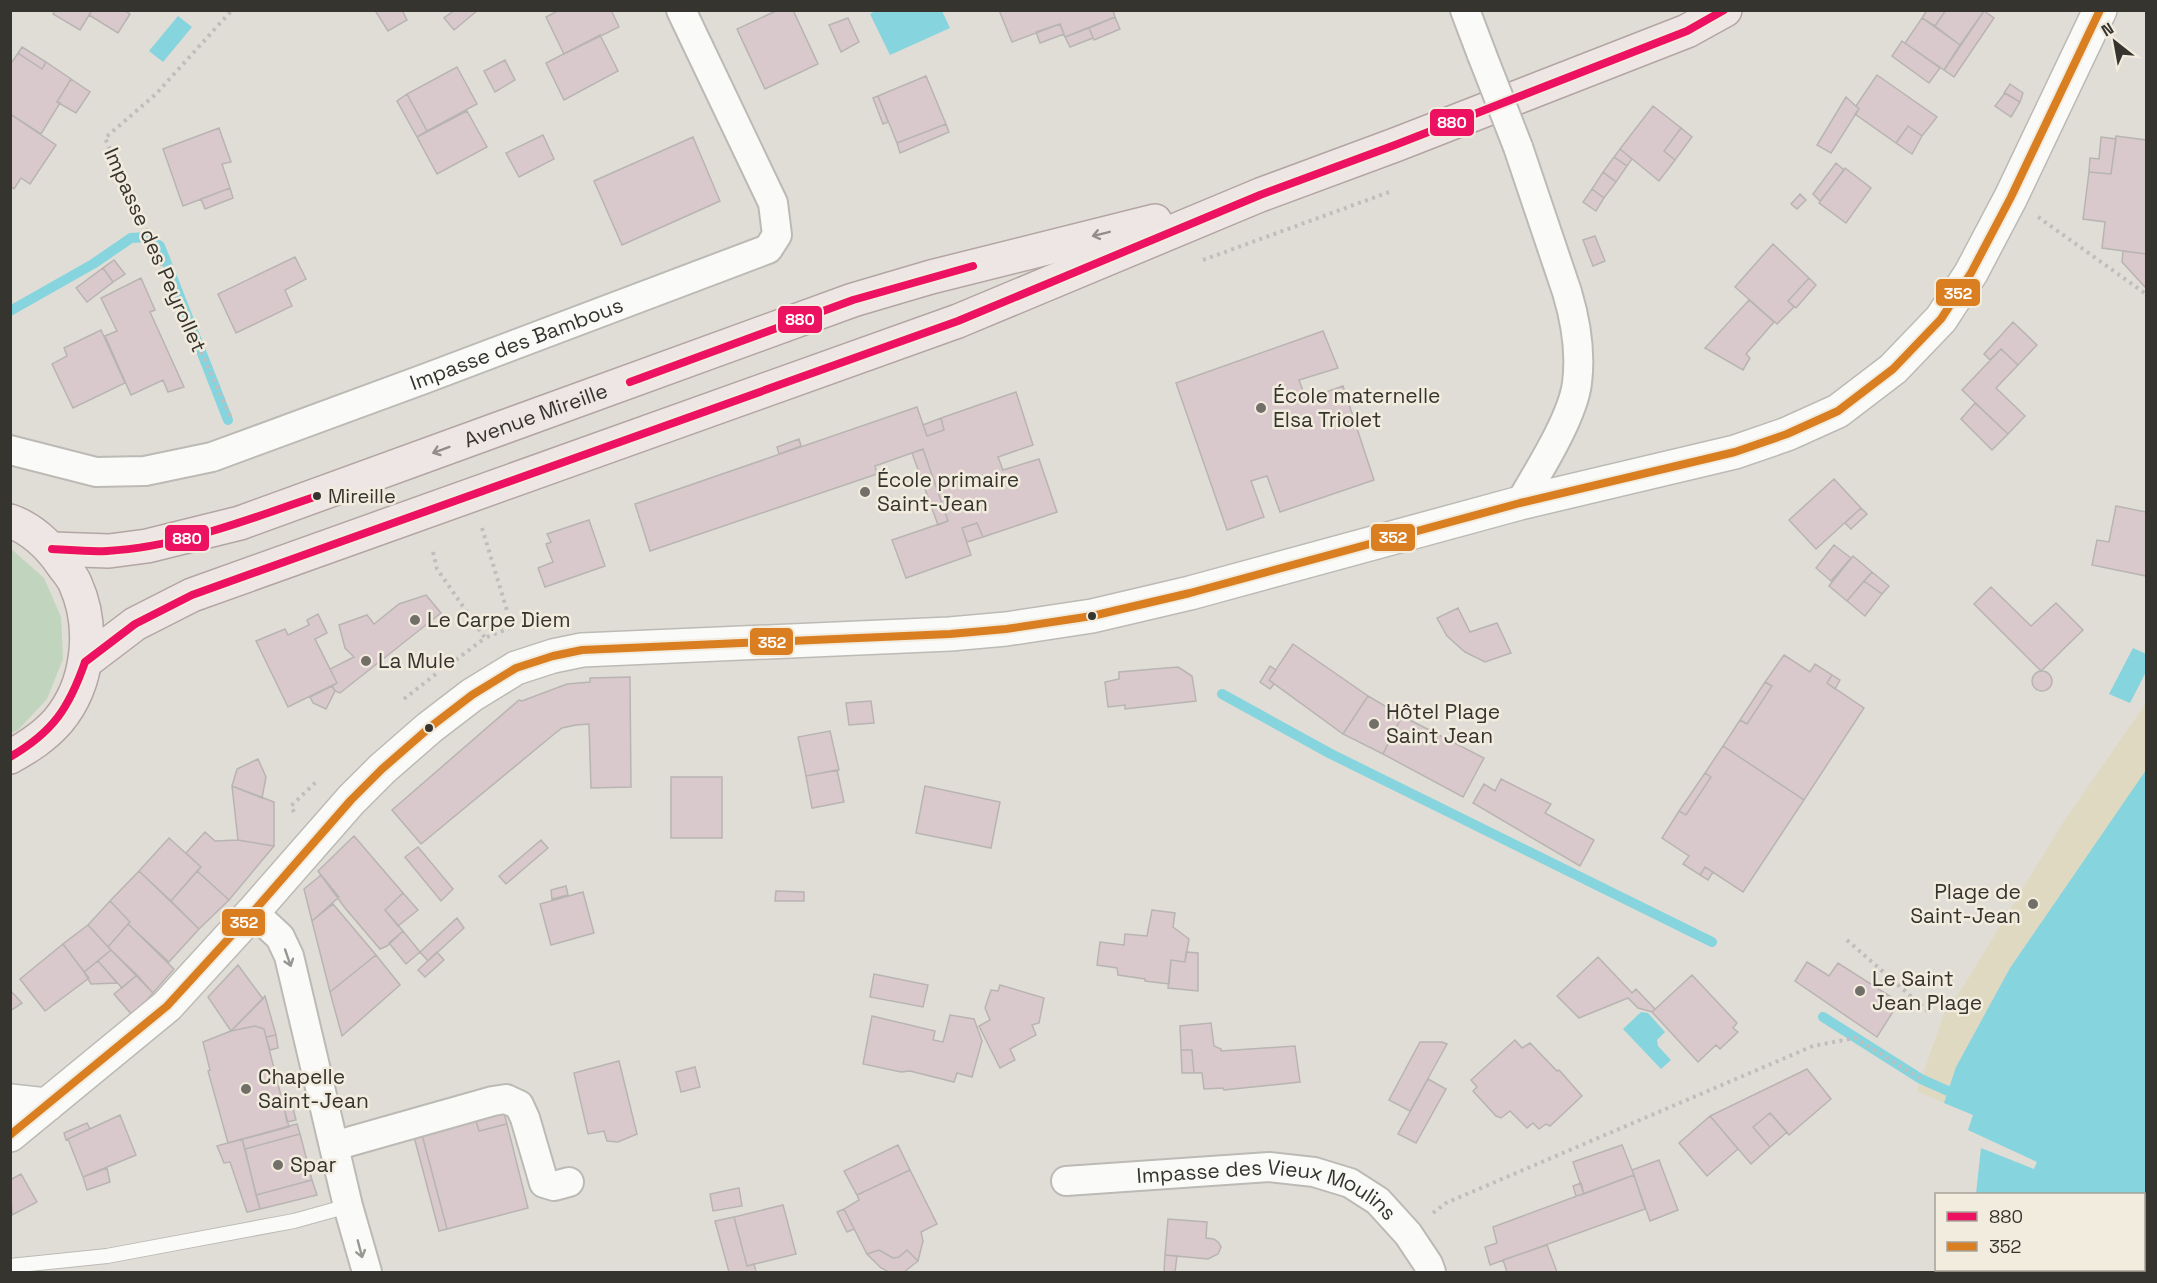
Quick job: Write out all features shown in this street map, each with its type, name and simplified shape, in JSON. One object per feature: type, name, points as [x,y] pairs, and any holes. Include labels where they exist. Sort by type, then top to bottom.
[{"type":"main road","name":"Avenue Mireille","points":[[85,662],[135,624],[192,595],[958,321],[1260,195],[1687,31],[1725,10]]},
{"type":"main road","name":"Avenue Mireille","points":[[52,549],[109,551],[147,546],[240,523],[853,300],[931,277],[1260,195]]},
{"type":"main road","points":[[10,521],[19,524],[52,549],[75,582],[87,621],[85,662],[75,693],[58,721],[35,743],[10,757]]},
{"type":"street","name":"Impasse des Bambous","points":[[10,450],[96,472],[145,471],[212,457],[768,249],[777,235],[773,203],[681,10]]},
{"type":"street","points":[[10,1136],[167,1005],[253,912],[351,800],[382,769],[429,728],[472,695],[516,668],[553,656],[582,650],[950,634],[1006,629],[1092,616],[1190,593],[1520,503],[1734,452],[1787,434],[1838,411],[1893,369],[1941,319],[1971,273],[2011,197],[2100,10]]},
{"type":"street","points":[[1474,13],[1482,55],[1518,147],[1567,292],[1579,347],[1577,385],[1567,415],[1520,503]]},
{"type":"street","points":[[253,912],[280,937],[289,956],[348,1206],[367,1272]]},
{"type":"street","points":[[334,1146],[439,1115],[506,1099],[519,1105],[525,1118],[544,1183],[554,1186],[569,1182]]},
{"type":"street","points":[[10,1101],[47,1105]]},
{"type":"street","name":"Impasse des Vieux Moulins","points":[[1066,1181],[1269,1167],[1314,1172],[1350,1183],[1378,1201],[1408,1234],[1431,1272]]},
{"type":"lane","points":[[10,1266],[83,1265],[107,1256],[294,1221],[348,1206]]},
{"type":"path","name":"Impasse des Peyrollet","points":[[231,418],[105,138],[156,94],[232,10]]},
{"type":"path","points":[[2011,197],[2146,294]]},
{"type":"path","points":[[481,524],[512,627],[485,638]]},
{"type":"path","points":[[433,552],[437,569],[469,616]]},
{"type":"path","points":[[1847,940],[1930,1013]]},
{"type":"path","points":[[1408,1234],[1446,1203],[1813,1046],[1855,1038],[1921,1079]]},
{"type":"green space","points":[[10,548],[44,578],[61,617],[63,659],[47,699],[18,730],[11,733]]},
{"type":"sand","name":"Plage de Saint-Jean","points":[[2146,703],[2146,770],[2010,968],[1956,1067],[1944,1103],[1917,1091],[1945,1011],[1963,987],[2062,824]]},
{"type":"water","points":[[877,10],[942,11],[950,28],[890,55],[870,14]]},
{"type":"water","points":[[178,16],[192,27],[163,62],[149,51]]},
{"type":"water","points":[[2133,648],[2146,654],[2146,672],[2130,703],[2109,694]]},
{"type":"water","points":[[2146,770],[2146,1272],[1967,1272],[2145,1271],[2145,1193],[1976,1193],[1981,1148],[2034,1169],[2037,1162],[1968,1130],[1973,1115],[1944,1103],[1956,1067],[2010,968]]},
{"type":"water","points":[[1641,1012],[1648,1013],[1665,1032],[1657,1040],[1658,1046],[1671,1060],[1661,1069],[1623,1029]]},
{"type":"building","points":[[55,10],[88,10],[91,12],[80,30],[53,14]]},
{"type":"building","points":[[88,10],[124,10],[130,14],[118,33],[89,15],[91,12]]},
{"type":"building","points":[[402,10],[407,20],[388,31],[376,12]]},
{"type":"building","points":[[455,10],[478,10],[454,30],[444,18]]},
{"type":"building","points":[[559,10],[611,10],[619,27],[564,54],[546,17]]},
{"type":"building","points":[[778,10],[793,10],[818,64],[765,89],[737,29]]},
{"type":"building","points":[[999,10],[1113,10],[1115,17],[1065,37],[1060,24],[1012,42]]},
{"type":"building","points":[[1927,10],[1946,10],[1935,26],[1922,18]]},
{"type":"building","points":[[1946,10],[1984,11],[1960,45],[1935,26]]},
{"type":"building","points":[[1984,11],[1994,18],[1954,77],[1944,70]]},
{"type":"building","points":[[1115,17],[1120,29],[1094,40],[1089,28]]},
{"type":"building","points":[[848,18],[859,42],[841,52],[829,25]]},
{"type":"building","points":[[1922,18],[1960,45],[1944,70],[1905,43]]},
{"type":"building","points":[[1060,24],[1064,34],[1040,43],[1036,32]]},
{"type":"building","points":[[1089,28],[1093,38],[1070,47],[1065,37]]},
{"type":"building","points":[[600,35],[618,71],[564,100],[546,63]]},
{"type":"building","points":[[1902,41],[1940,68],[1929,83],[1892,56]]},
{"type":"building","points":[[22,47],[46,62],[42,69],[18,53]]},
{"type":"building","points":[[18,53],[42,69],[46,62],[71,79],[57,102],[60,103],[41,134],[10,114],[10,65]]},
{"type":"building","points":[[505,60],[515,80],[495,92],[484,71]]},
{"type":"building","points":[[457,67],[477,104],[427,131],[407,94]]},
{"type":"building","points":[[1877,75],[1937,117],[1922,136],[1908,126],[1896,143],[1855,114],[1859,109],[1856,106]]},
{"type":"building","points":[[926,76],[946,124],[897,143],[878,96]]},
{"type":"building","points":[[71,79],[90,92],[76,113],[57,102]]},
{"type":"building","points":[[2010,84],[2023,93],[2020,102],[2004,93]]},
{"type":"building","points":[[2005,93],[2020,102],[2011,117],[1995,106]]},
{"type":"building","points":[[407,94],[427,131],[417,137],[397,101]]},
{"type":"building","points":[[878,96],[888,122],[883,124],[873,98]]},
{"type":"building","points":[[1846,97],[1859,109],[1831,153],[1817,145]]},
{"type":"building","points":[[1653,106],[1681,128],[1664,151],[1675,160],[1659,181],[1620,149]]},
{"type":"building","points":[[467,111],[487,147],[437,174],[417,137]]},
{"type":"building","points":[[10,114],[56,145],[30,184],[21,178],[14,189],[10,186]]},
{"type":"building","points":[[946,124],[949,132],[900,153],[897,143]]},
{"type":"building","points":[[1908,126],[1922,136],[1912,154],[1896,143]]},
{"type":"building","points":[[219,128],[231,162],[222,164],[230,188],[183,206],[163,149]]},
{"type":"building","points":[[1681,128],[1692,137],[1675,160],[1664,151]]},
{"type":"building","points":[[543,135],[554,159],[519,177],[506,153]]},
{"type":"building","points":[[2116,136],[2146,140],[2146,254],[2102,248],[2105,222],[2083,219],[2089,172],[2111,174]]},
{"type":"building","points":[[693,137],[720,201],[622,245],[594,181]]},
{"type":"building","points":[[2101,137],[2116,139],[2111,174],[2089,172],[2090,158],[2099,159]]},
{"type":"building","points":[[1620,149],[1632,159],[1627,166],[1614,157]]},
{"type":"building","points":[[1614,157],[1627,166],[1616,182],[1603,172]]},
{"type":"building","points":[[1836,163],[1844,170],[1820,201],[1813,194]]},
{"type":"building","points":[[1845,168],[1871,188],[1846,223],[1819,203]]},
{"type":"building","points":[[1603,172],[1616,182],[1604,198],[1592,189]]},
{"type":"building","points":[[230,188],[233,198],[205,209],[201,199]]},
{"type":"building","points":[[1592,189],[1604,198],[1596,211],[1583,202]]},
{"type":"building","points":[[1800,194],[1806,200],[1797,209],[1791,204]]},
{"type":"building","points":[[1595,236],[1605,261],[1593,266],[1583,240]]},
{"type":"building","points":[[1773,244],[1809,278],[1788,301],[1794,307],[1777,324],[1735,287]]},
{"type":"building","points":[[2123,251],[2146,254],[2146,288],[2122,262]]},
{"type":"building","points":[[295,257],[306,279],[285,290],[292,306],[236,333],[218,294]]},
{"type":"building","points":[[114,260],[125,274],[113,282],[103,268]]},
{"type":"building","points":[[103,268],[113,282],[87,302],[76,288]]},
{"type":"building","points":[[141,278],[155,310],[150,312],[184,387],[168,392],[163,380],[131,395],[105,336],[117,331],[101,298]]},
{"type":"building","points":[[1809,278],[1816,285],[1796,308],[1788,301]]},
{"type":"building","points":[[1749,300],[1774,322],[1746,354],[1750,358],[1743,370],[1705,348]]},
{"type":"building","points":[[2013,322],[2037,345],[2018,365],[2001,349],[1990,360],[1984,354]]},
{"type":"building","points":[[101,330],[125,383],[73,408],[52,364],[67,356],[64,348]]},
{"type":"building","points":[[1323,331],[1338,368],[1299,380],[1306,399],[1343,386],[1374,480],[1280,512],[1267,476],[1251,481],[1264,517],[1227,530],[1176,383]]},
{"type":"building","points":[[2001,349],[2018,365],[1996,388],[2025,416],[2008,434],[1962,390]]},
{"type":"building","points":[[1016,392],[1033,445],[998,457],[1003,470],[1039,459],[1057,512],[983,537],[977,523],[962,528],[971,555],[906,578],[892,540],[948,521],[923,449],[875,466],[877,474],[650,551],[635,504],[917,407],[927,436],[944,430],[941,418]]},
{"type":"building","points":[[1975,403],[2008,434],[1992,450],[1961,419]]},
{"type":"building","points":[[941,418],[944,430],[927,436],[923,425]]},
{"type":"building","points":[[799,439],[801,446],[779,454],[777,447]]},
{"type":"building","points":[[923,449],[948,521],[938,525],[912,453]]},
{"type":"building","points":[[1834,479],[1861,508],[1816,549],[1789,520]]},
{"type":"building","points":[[2116,506],[2146,512],[2146,576],[2092,565],[2097,540],[2109,542]]},
{"type":"building","points":[[1861,508],[1867,514],[1851,529],[1845,523]]},
{"type":"building","points":[[589,520],[605,566],[545,587],[538,568],[553,562],[546,544],[551,542],[547,534]]},
{"type":"building","points":[[977,523],[983,537],[967,542],[962,528]]},
{"type":"building","points":[[1834,545],[1851,558],[1831,581],[1816,568]]},
{"type":"building","points":[[1853,556],[1872,572],[1847,601],[1829,586]]},
{"type":"building","points":[[1872,572],[1889,586],[1882,594],[1864,581]]},
{"type":"building","points":[[1864,581],[1882,594],[1865,616],[1847,601]]},
{"type":"building","points":[[1991,587],[2031,626],[2056,603],[2083,630],[2041,671],[1974,604]]},
{"type":"building","points":[[426,595],[441,613],[340,693],[335,691],[332,686],[337,683],[330,669],[354,657],[345,648],[339,625],[367,615],[374,624],[399,604]]},
{"type":"building","points":[[1458,608],[1470,632],[1497,623],[1511,653],[1485,662],[1465,652],[1447,636],[1437,618]]},
{"type":"building","points":[[318,614],[327,633],[315,639],[337,683],[288,707],[256,641],[285,629],[288,635],[309,625],[307,620]]},
{"type":"building","points":[[1293,644],[1368,696],[1343,734],[1269,680]]},
{"type":"building","points":[[1784,655],[1810,672],[1815,664],[1832,675],[1827,683],[1864,708],[1804,800],[1723,746],[1740,720],[1747,724],[1772,686],[1765,682]]},
{"type":"building","points":[[1270,666],[1276,670],[1269,680],[1274,684],[1270,689],[1260,682]]},
{"type":"building","points":[[1178,667],[1192,676],[1196,701],[1125,709],[1125,705],[1108,707],[1105,682],[1119,679],[1119,672]]},
{"type":"building","points":[[2042,671],[2049,674],[2052,681],[2049,688],[2042,691],[2035,688],[2032,681],[2035,674]]},
{"type":"building","points":[[1832,675],[1840,680],[1835,689],[1827,683]]},
{"type":"building","points":[[630,677],[631,787],[591,788],[589,724],[576,725],[562,728],[421,844],[392,810],[519,700],[522,701],[567,684],[590,682],[590,678]]},
{"type":"building","points":[[1765,682],[1772,686],[1747,724],[1740,720]]},
{"type":"building","points":[[332,686],[335,691],[326,709],[313,703],[310,697]]},
{"type":"building","points":[[1368,696],[1402,716],[1383,754],[1343,734]]},
{"type":"building","points":[[871,701],[874,723],[849,725],[846,703]]},
{"type":"building","points":[[1402,716],[1484,758],[1463,797],[1383,754]]},
{"type":"building","points":[[830,731],[839,770],[806,776],[798,737]]},
{"type":"building","points":[[1723,746],[1804,800],[1743,892],[1705,867],[1700,875],[1683,864],[1689,856],[1662,838],[1679,811],[1686,815],[1711,777],[1705,773]]},
{"type":"building","points":[[258,759],[266,777],[262,798],[232,786],[237,769]]},
{"type":"building","points":[[837,770],[844,802],[812,808],[806,776]]},
{"type":"building","points":[[1705,773],[1711,777],[1686,815],[1679,811]]},
{"type":"building","points":[[671,777],[722,777],[722,838],[671,838]]},
{"type":"building","points":[[1501,779],[1551,804],[1545,813],[1594,840],[1580,866],[1473,803],[1484,784],[1495,791]]},
{"type":"building","points":[[232,786],[274,802],[274,846],[238,840]]},
{"type":"building","points":[[925,786],[1000,802],[991,848],[916,833]]},
{"type":"building","points":[[205,832],[215,841],[238,840],[274,846],[229,900],[197,871],[201,867],[186,853]]},
{"type":"building","points":[[354,836],[403,893],[385,910],[403,931],[387,946],[380,949],[345,908],[318,871]]},
{"type":"building","points":[[169,838],[201,867],[171,901],[139,871]]},
{"type":"building","points":[[541,840],[548,848],[506,884],[499,876]]},
{"type":"building","points":[[418,847],[453,889],[441,901],[405,857]]},
{"type":"building","points":[[1705,867],[1713,872],[1708,880],[1700,875]]},
{"type":"building","points":[[139,871],[199,929],[169,962],[128,924],[130,922],[110,901]]},
{"type":"building","points":[[197,871],[229,900],[199,929],[171,901]]},
{"type":"building","points":[[321,875],[339,897],[312,921],[304,889]]},
{"type":"building","points":[[566,886],[568,895],[552,899],[551,890]]},
{"type":"building","points":[[776,891],[804,892],[804,901],[775,901]]},
{"type":"building","points":[[583,892],[594,933],[551,945],[540,904]]},
{"type":"building","points":[[403,893],[418,910],[398,926],[385,910]]},
{"type":"building","points":[[110,901],[130,922],[108,947],[88,925]]},
{"type":"building","points":[[333,904],[376,955],[330,992],[312,921]]},
{"type":"building","points":[[1152,910],[1175,913],[1173,927],[1189,939],[1185,962],[1171,960],[1169,984],[1118,975],[1117,968],[1097,965],[1100,942],[1124,945],[1125,934],[1147,936]]},
{"type":"building","points":[[457,918],[464,928],[428,961],[420,952]]},
{"type":"building","points":[[128,924],[174,969],[153,993],[108,947]]},
{"type":"building","points":[[88,925],[111,950],[84,972],[63,944]]},
{"type":"building","points":[[403,931],[420,952],[406,964],[389,943]]},
{"type":"building","points":[[63,944],[89,978],[45,1011],[20,979]]},
{"type":"building","points":[[111,950],[137,975],[122,988],[98,961]]},
{"type":"building","points":[[437,952],[444,960],[425,977],[418,970]]},
{"type":"building","points":[[1186,952],[1198,953],[1198,991],[1168,988],[1171,960],[1185,962]]},
{"type":"building","points":[[376,955],[400,985],[342,1036],[330,992]]},
{"type":"building","points":[[1598,957],[1632,993],[1636,989],[1655,1009],[1652,1012],[1638,1008],[1628,998],[1579,1018],[1557,996]]},
{"type":"building","points":[[98,961],[117,983],[91,984],[84,972]]},
{"type":"building","points":[[1807,962],[1829,976],[1838,963],[1899,1002],[1877,1037],[1795,981]]},
{"type":"building","points":[[238,965],[263,999],[231,1031],[208,997]]},
{"type":"building","points":[[874,974],[928,985],[923,1007],[870,997]]},
{"type":"building","points":[[137,975],[153,993],[133,1016],[114,994]]},
{"type":"building","points":[[1692,975],[1737,1023],[1733,1028],[1738,1032],[1720,1049],[1716,1045],[1698,1062],[1652,1012]]},
{"type":"building","points":[[1000,985],[1044,998],[1039,1023],[1032,1025],[1036,1035],[1010,1049],[1015,1060],[1000,1068],[979,1026],[990,1020],[985,1008],[991,990],[998,991]]},
{"type":"building","points":[[10,990],[22,1003],[10,1011]]},
{"type":"building","points":[[265,996],[276,1035],[266,1037],[264,1029],[255,1026],[231,1031]]},
{"type":"building","points":[[950,1015],[974,1019],[982,1041],[972,1077],[957,1073],[954,1082],[910,1071],[901,1072],[863,1064],[872,1016],[935,1031],[933,1040],[943,1042]]},
{"type":"building","points":[[1211,1023],[1214,1046],[1221,1051],[1295,1046],[1300,1082],[1224,1090],[1223,1088],[1204,1089],[1202,1073],[1194,1073],[1192,1050],[1181,1050],[1180,1026]]},
{"type":"building","name":"Chapelle Saint-Jean","points":[[255,1026],[264,1029],[289,1127],[228,1143],[208,1071],[210,1070],[203,1042],[231,1031]]},
{"type":"building","points":[[276,1035],[278,1048],[270,1050],[266,1037]]},
{"type":"building","points":[[1515,1040],[1522,1048],[1530,1043],[1582,1096],[1550,1126],[1546,1124],[1539,1129],[1533,1123],[1527,1128],[1510,1111],[1501,1118],[1496,1116],[1473,1091],[1477,1087],[1471,1080]]},
{"type":"building","points":[[1420,1042],[1447,1044],[1410,1111],[1389,1100]]},
{"type":"building","points":[[1181,1050],[1192,1050],[1194,1073],[1182,1073]]},
{"type":"building","points":[[619,1061],[637,1134],[618,1142],[607,1141],[604,1131],[588,1134],[574,1073]]},
{"type":"building","points":[[695,1067],[700,1087],[681,1092],[676,1072]]},
{"type":"building","points":[[1807,1069],[1831,1099],[1789,1135],[1770,1113],[1753,1127],[1770,1147],[1751,1164],[1710,1116]]},
{"type":"building","points":[[1428,1079],[1446,1089],[1416,1143],[1398,1134]]},
{"type":"building","points":[[292,1104],[296,1120],[287,1122],[284,1107]]},
{"type":"building","points":[[503,1109],[507,1124],[479,1131],[476,1121],[473,1120]]},
{"type":"building","points":[[1770,1113],[1787,1132],[1770,1147],[1753,1127]]},
{"type":"building","points":[[120,1115],[136,1155],[83,1177],[68,1139]]},
{"type":"building","points":[[1710,1116],[1738,1149],[1707,1176],[1679,1143]]},
{"type":"building","points":[[476,1121],[479,1131],[507,1124],[528,1208],[447,1229],[421,1131]]},
{"type":"building","points":[[87,1123],[90,1129],[66,1140],[64,1133]]},
{"type":"building","points":[[297,1124],[300,1134],[245,1149],[242,1139]]},
{"type":"building","points":[[421,1131],[447,1229],[439,1231],[413,1133]]},
{"type":"building","name":"Spar","points":[[300,1134],[312,1180],[256,1195],[245,1149]]},
{"type":"building","points":[[242,1139],[260,1209],[247,1212],[230,1162],[224,1163],[217,1146]]},
{"type":"building","points":[[898,1145],[910,1170],[857,1195],[844,1171]]},
{"type":"building","points":[[1622,1145],[1634,1175],[1584,1194],[1573,1162]]},
{"type":"building","points":[[1659,1160],[1678,1210],[1650,1221],[1632,1170]]},
{"type":"building","points":[[107,1168],[110,1182],[87,1190],[83,1177]]},
{"type":"building","points":[[910,1170],[937,1224],[921,1232],[923,1241],[918,1261],[907,1250],[899,1257],[893,1258],[879,1250],[867,1254],[844,1209],[859,1200],[857,1195]]},
{"type":"building","points":[[21,1174],[37,1202],[12,1215],[10,1180]]},
{"type":"building","points":[[1634,1175],[1645,1209],[1490,1265],[1485,1247],[1497,1243],[1493,1227]]},
{"type":"building","points":[[312,1180],[317,1195],[260,1209],[256,1195]]},
{"type":"building","points":[[1581,1183],[1584,1194],[1576,1196],[1573,1186]]},
{"type":"building","points":[[739,1188],[742,1206],[713,1211],[710,1194]]},
{"type":"building","points":[[783,1205],[796,1254],[747,1266],[734,1217]]},
{"type":"building","points":[[844,1209],[854,1229],[847,1232],[837,1212]]},
{"type":"building","points":[[734,1217],[747,1266],[754,1264],[756,1272],[729,1272],[715,1221]]},
{"type":"building","points":[[1168,1219],[1207,1222],[1206,1238],[1214,1239],[1219,1243],[1221,1247],[1218,1254],[1208,1259],[1165,1255]]},
{"type":"building","points":[[1547,1245],[1557,1272],[1507,1272],[1503,1260]]},
{"type":"building","points":[[879,1250],[893,1258],[899,1257],[907,1250],[918,1261],[904,1272],[889,1272],[881,1268],[867,1254]]},
{"type":"building","points":[[1165,1255],[1177,1256],[1175,1272],[1164,1272]]},
{"type":"waterway","points":[[10,311],[93,264],[131,238],[147,237],[160,246],[228,420]]},
{"type":"waterway","points":[[1222,694],[1331,754],[1712,942]]},
{"type":"waterway","points":[[1823,1017],[1921,1079],[1948,1091]]},
{"type":"transit line","name":"880","points":[[85,662],[135,624],[192,595],[958,321],[1260,195],[1687,31],[1724,10]]},
{"type":"transit line","name":"352","points":[[10,1135],[167,1006],[351,800],[382,769],[429,728],[472,695],[516,668],[553,656],[582,650],[950,634],[1006,629],[1092,616],[1190,593],[1520,503],[1735,452],[1787,434],[1838,411],[1893,369],[1941,319],[1971,273],[2011,197],[2100,10]]},
{"type":"transit line","name":"880","points":[[630,382],[853,300],[973,266]]},
{"type":"transit line","name":"880","points":[[52,549],[107,551],[161,544],[214,531],[317,496]]},
{"type":"transit line","name":"880","points":[[10,757],[38,738],[58,717],[73,693],[85,662]]},
{"type":"place","name":"École maternelle Elsa Triolet","points":[[1261,408]]},
{"type":"place","name":"École primaire Saint-Jean","points":[[865,492]]},
{"type":"place","name":"Mireille","points":[[317,496]]},
{"type":"place","name":"Le Carpe Diem","points":[[415,620]]},
{"type":"place","name":"La Mule","points":[[366,661]]},
{"type":"place","name":"Hôtel Plage Saint Jean","points":[[1374,724]]},
{"type":"place","name":"Plage de Saint-Jean","points":[[2033,904]]},
{"type":"place","name":"Le Saint Jean Plage","points":[[1860,991]]},
{"type":"place","name":"Chapelle Saint-Jean","points":[[246,1089]]},
{"type":"place","name":"Spar","points":[[278,1165]]}]
